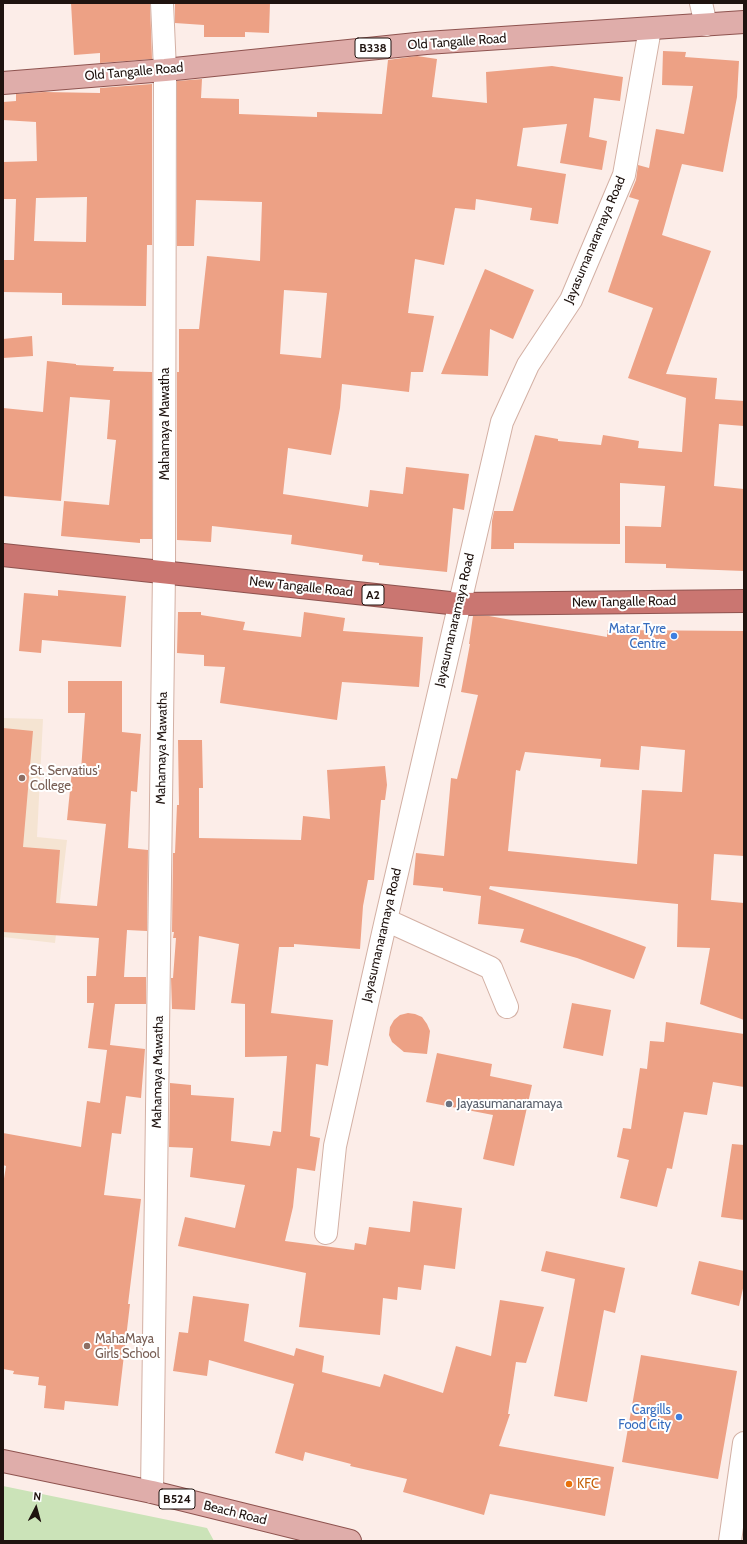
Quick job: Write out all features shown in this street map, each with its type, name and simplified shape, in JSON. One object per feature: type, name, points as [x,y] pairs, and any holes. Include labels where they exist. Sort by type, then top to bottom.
[{"type":"highway","name":"New Tangalle Road","points":[[3,555],[164,571],[459,604],[744,601]]},
{"type":"main road","name":"Old Tangalle Road","points":[[3,83],[165,70],[426,43],[744,22]]},
{"type":"main road","name":"Beach Road","points":[[3,1461],[152,1492],[350,1541]]},
{"type":"street","name":"Mahamaya Mawatha","points":[[152,1492],[164,571],[165,70],[162,3]]},
{"type":"street","points":[[701,3],[706,25]]},
{"type":"street","name":"Jayasumanaramaya Road","points":[[326,1233],[335,1146],[502,422],[528,365],[571,300],[624,175],[650,29]]},
{"type":"street","points":[[386,920],[491,968],[507,1007]]},
{"type":"street","points":[[730,1541],[744,1442]]},
{"type":"shaded area","name":"St. Servatius' College","points":[[3,718],[43,719],[37,837],[67,840],[55,943],[3,937]]},
{"type":"green space","points":[[3,1486],[207,1528],[214,1541],[3,1541]]},
{"type":"building","points":[[71,3],[150,3],[152,59],[100,63],[100,53],[74,55]]},
{"type":"building","points":[[175,3],[270,3],[269,33],[245,32],[245,37],[204,37],[204,25],[175,23]]},
{"type":"building","points":[[663,51],[686,52],[685,57],[739,61],[737,97],[723,172],[682,164],[662,235],[711,251],[666,374],[717,378],[715,399],[744,401],[744,426],[719,424],[714,486],[744,489],[744,571],[666,568],[666,564],[625,563],[625,526],[661,527],[665,486],[620,483],[620,544],[514,543],[514,549],[491,549],[492,521],[494,511],[513,511],[535,435],[558,439],[558,441],[601,445],[603,435],[639,441],[638,448],[682,452],[686,398],[628,378],[653,308],[608,292],[639,200],[629,197],[636,180],[638,165],[649,168],[656,129],[684,134],[693,86],[662,85]]},
{"type":"building","points":[[417,56],[437,59],[432,97],[487,103],[486,72],[552,66],[623,77],[620,101],[594,98],[589,137],[607,141],[602,170],[560,163],[567,124],[523,128],[517,166],[566,174],[558,224],[530,220],[532,208],[476,199],[475,210],[455,208],[444,265],[415,259],[408,313],[434,316],[423,372],[411,372],[409,392],[342,384],[340,408],[331,455],[288,448],[283,494],[368,507],[370,490],[403,494],[406,467],[469,474],[464,510],[453,508],[447,572],[379,565],[379,563],[362,561],[363,555],[291,544],[292,535],[212,526],[211,542],[177,540],[177,372],[179,372],[179,329],[199,329],[207,256],[260,261],[262,202],[196,200],[194,246],[177,246],[177,81],[202,79],[201,98],[239,99],[239,114],[317,117],[317,112],[382,114],[388,60]],"holes":[[[284,290],[327,293],[321,358],[280,354]]]},
{"type":"building","points":[[152,84],[152,245],[147,245],[146,306],[62,305],[62,293],[3,292],[3,260],[14,260],[16,199],[3,199],[3,162],[37,161],[36,122],[3,120],[3,102],[16,101],[16,94],[44,92],[100,93],[100,88]],"holes":[[[87,197],[86,242],[34,241],[36,198]]]},
{"type":"building","points":[[485,269],[534,290],[513,339],[490,329],[488,376],[441,374]]},
{"type":"building","points":[[32,336],[33,356],[3,358],[3,339]]},
{"type":"building","points":[[47,361],[76,365],[114,367],[113,371],[152,372],[152,539],[140,539],[140,543],[61,536],[64,501],[109,505],[116,440],[107,439],[110,400],[70,397],[61,501],[3,496],[3,408],[43,412]]},
{"type":"building","points":[[58,590],[126,596],[121,647],[42,640],[41,653],[19,651],[24,593],[58,596]]},
{"type":"building","points":[[178,612],[201,612],[201,615],[245,622],[243,630],[301,637],[304,612],[345,618],[343,631],[423,637],[419,687],[342,682],[337,720],[220,703],[225,667],[204,666],[204,655],[177,653]]},
{"type":"building","points":[[473,616],[489,616],[607,637],[607,630],[744,631],[744,856],[714,854],[711,900],[744,903],[744,1020],[700,1004],[710,948],[677,947],[678,904],[490,886],[489,889],[646,947],[634,979],[577,958],[520,942],[524,929],[478,924],[481,896],[443,891],[443,888],[413,885],[416,853],[444,856],[451,778],[457,779],[478,695],[461,692]],"holes":[[[641,746],[685,750],[682,792],[642,790],[637,864],[508,851],[516,770],[520,771],[525,752],[601,759],[600,767],[639,770]]]},
{"type":"building","points":[[68,681],[122,681],[122,732],[141,734],[137,792],[131,791],[128,848],[148,850],[147,931],[127,930],[124,977],[146,977],[146,1004],[115,1004],[110,1045],[145,1049],[141,1098],[126,1096],[121,1134],[112,1133],[104,1195],[141,1199],[128,1304],[130,1304],[118,1406],[65,1401],[64,1410],[44,1408],[46,1386],[38,1385],[39,1377],[13,1374],[14,1371],[3,1369],[3,1185],[6,1166],[3,1165],[3,1133],[81,1147],[87,1101],[100,1103],[107,1050],[88,1048],[94,1003],[87,1003],[87,976],[96,976],[99,938],[3,932],[3,728],[33,731],[23,847],[60,850],[56,903],[97,906],[106,824],[67,820],[72,770],[81,771],[85,713],[68,713]]},
{"type":"building","points":[[178,740],[202,740],[203,788],[199,788],[199,838],[301,840],[303,816],[330,819],[327,770],[385,766],[387,785],[385,800],[381,800],[374,880],[368,880],[363,906],[360,949],[294,944],[294,947],[279,947],[271,1013],[333,1020],[328,1066],[316,1064],[310,1136],[320,1138],[315,1171],[297,1168],[293,1207],[285,1241],[354,1250],[355,1243],[366,1245],[369,1227],[410,1232],[413,1201],[462,1208],[455,1269],[424,1265],[421,1290],[398,1287],[397,1300],[383,1298],[380,1335],[299,1327],[306,1273],[178,1246],[185,1217],[235,1228],[245,1185],[190,1177],[193,1148],[169,1147],[170,1083],[191,1085],[191,1095],[234,1098],[231,1141],[270,1146],[273,1131],[281,1132],[287,1056],[245,1057],[245,1004],[231,1003],[239,944],[199,936],[195,1010],[172,1009],[171,978],[173,978],[176,938],[173,938],[174,932],[172,932],[173,853],[175,853],[177,805],[179,805]]},
{"type":"building","points":[[572,1003],[611,1010],[603,1056],[563,1048]]},
{"type":"building","points":[[408,1013],[422,1017],[427,1024],[430,1031],[427,1054],[404,1052],[392,1042],[389,1035],[390,1027],[394,1020],[400,1015]]},
{"type":"building","points":[[666,1022],[744,1034],[744,1087],[713,1082],[707,1115],[684,1112],[672,1169],[667,1168],[657,1207],[620,1198],[629,1160],[617,1157],[623,1128],[631,1129],[640,1068],[647,1069],[650,1041],[664,1042]]},
{"type":"building","points":[[437,1053],[492,1064],[490,1076],[532,1085],[514,1166],[483,1159],[493,1115],[426,1102]]},
{"type":"building","points":[[732,1144],[744,1145],[744,1220],[721,1217]]},
{"type":"building","points":[[546,1251],[625,1268],[615,1313],[604,1310],[587,1402],[554,1396],[575,1279],[541,1271]]},
{"type":"building","points":[[699,1261],[744,1271],[744,1284],[739,1306],[691,1294]]},
{"type":"building","points":[[193,1296],[249,1304],[244,1341],[294,1356],[296,1348],[324,1356],[322,1372],[380,1387],[384,1374],[443,1393],[456,1346],[491,1356],[500,1300],[544,1307],[526,1363],[516,1362],[508,1414],[510,1414],[499,1446],[614,1467],[605,1516],[490,1494],[484,1515],[403,1492],[407,1479],[350,1466],[351,1464],[305,1452],[303,1461],[275,1453],[294,1384],[209,1360],[207,1376],[173,1371],[179,1332],[188,1333]]},
{"type":"building","name":"Cargills Food City","points":[[641,1355],[737,1371],[718,1479],[622,1462]]},
{"type":"place","name":"Matar Tyre Centre","points":[[674,636]]},
{"type":"place","name":"St. Servatius' College","points":[[22,778]]},
{"type":"place","name":"Jayasumanaramaya","points":[[449,1104]]},
{"type":"place","name":"MahaMaya Girls School","points":[[87,1346]]},
{"type":"place","name":"Cargills Food City","points":[[679,1417]]},
{"type":"place","name":"KFC","points":[[569,1484]]}]
